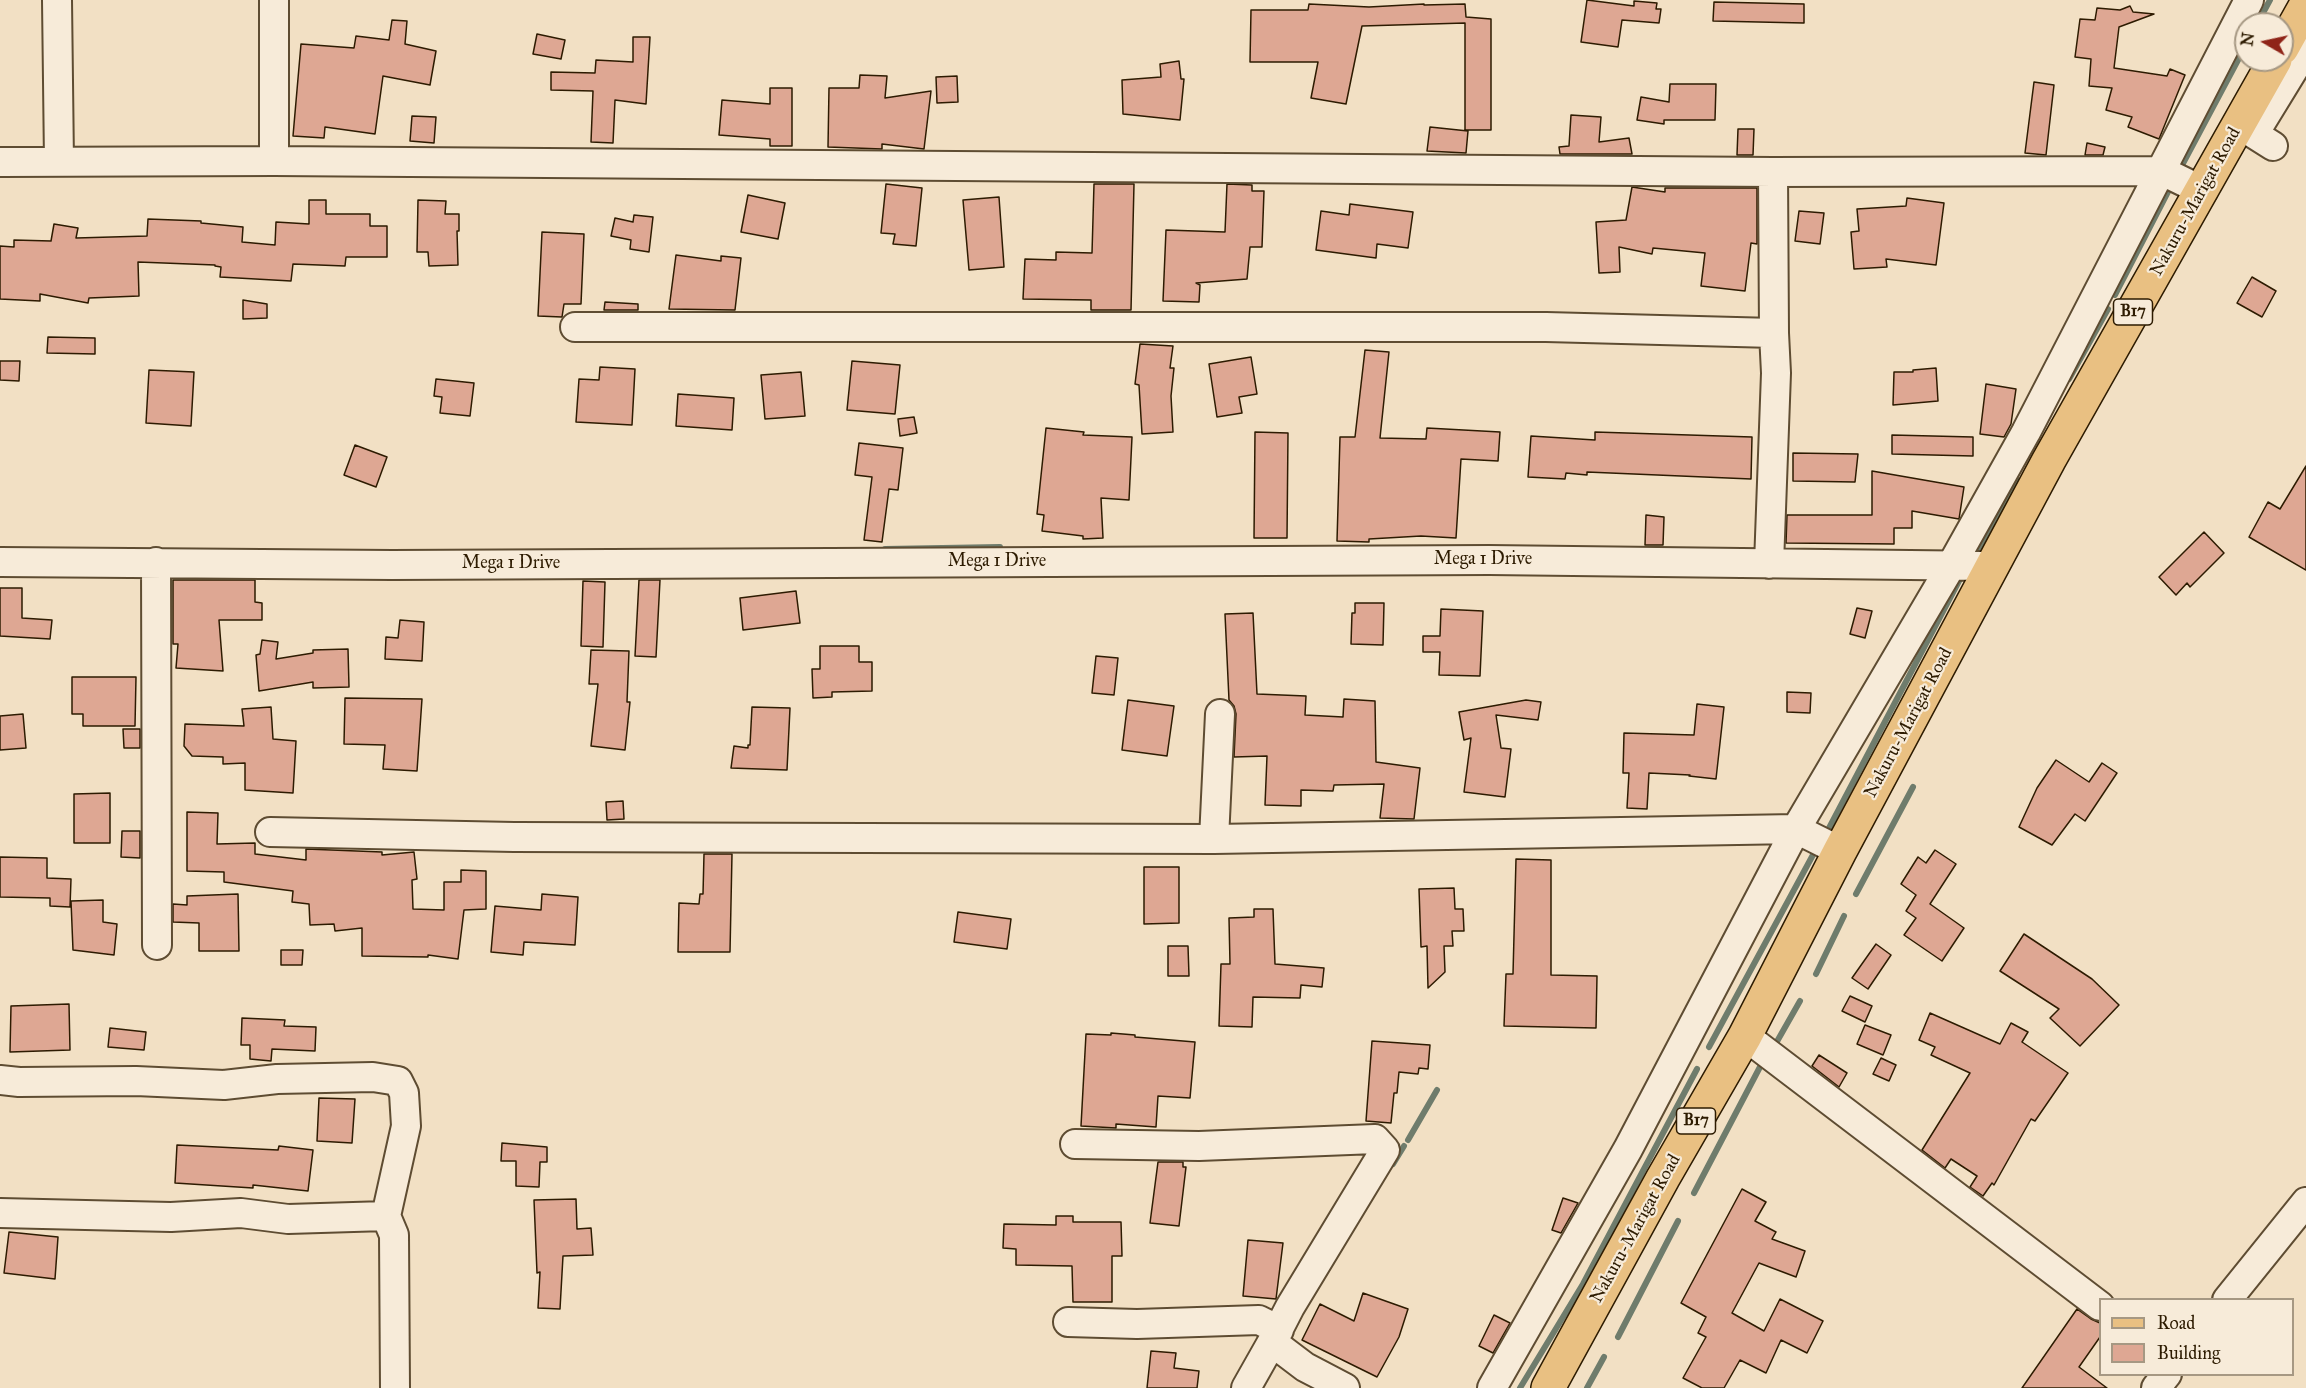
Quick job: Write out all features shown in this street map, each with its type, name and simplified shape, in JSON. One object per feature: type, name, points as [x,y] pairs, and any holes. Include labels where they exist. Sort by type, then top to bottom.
[{"type":"main road","points":[[2294,26],[2306,5]]},
{"type":"main road","name":"Nakuru-Marigat Road","points":[[1548,1388],[1663,1178],[1745,1036],[1840,851],[2079,407],[2268,72]]},
{"type":"street","points":[[57,0],[60,162]]},
{"type":"street","points":[[274,0],[274,161]]},
{"type":"street","points":[[1492,1388],[1628,1149],[1796,829],[1951,566],[2047,391],[2249,0]]},
{"type":"street","points":[[2273,146],[2254,134],[2306,49]]},
{"type":"street","points":[[0,162],[274,161],[1773,172],[2162,171],[2203,191]]},
{"type":"street","points":[[1770,564],[1776,373],[1773,172]]},
{"type":"street","points":[[2098,294],[2134,312]]},
{"type":"street","points":[[575,327],[1546,327],[1774,333]]},
{"type":"street","points":[[2047,391],[2079,407]]},
{"type":"street","name":"Mega 1 Drive","points":[[0,562],[404,564],[1489,560],[1994,566]]},
{"type":"street","points":[[156,562],[157,945]]},
{"type":"street","points":[[1214,839],[1220,714]]},
{"type":"street","points":[[270,832],[514,837],[1214,839],[1796,829],[1840,851]]},
{"type":"street","points":[[1745,1036],[2099,1305]]},
{"type":"street","points":[[0,1080],[19,1082],[136,1081],[224,1085],[277,1079],[373,1077],[398,1081],[404,1093],[406,1126],[386,1216],[394,1235],[395,1388]]},
{"type":"street","points":[[1075,1144],[1199,1146],[1375,1139],[1385,1150],[1290,1307],[1246,1388]]},
{"type":"street","points":[[2228,1298],[2306,1202]]},
{"type":"street","points":[[0,1213],[159,1216],[241,1213],[288,1219],[386,1216]]},
{"type":"street","points":[[1068,1322],[1137,1324],[1259,1320],[1305,1367],[1345,1388]]},
{"type":"street","points":[[2156,1388],[2165,1376]]},
{"type":"building","points":[[1587,0],[1634,6],[1634,1],[1657,3],[1656,9],[1661,9],[1659,23],[1622,20],[1618,47],[1581,42]]},
{"type":"building","points":[[1714,2],[1804,4],[1804,23],[1713,21]]},
{"type":"building","points":[[1309,4],[1369,7],[1465,4],[1466,17],[1491,19],[1491,130],[1465,130],[1465,23],[1362,26],[1346,104],[1311,98],[1318,62],[1250,62],[1251,10],[1308,10]]},
{"type":"building","points":[[2130,6],[2133,12],[2154,14],[2119,27],[2114,68],[2167,76],[2170,69],[2185,75],[2159,139],[2128,127],[2132,117],[2106,110],[2112,88],[2089,86],[2091,59],[2075,57],[2080,19],[2095,20],[2097,8],[2120,10]]},
{"type":"building","points":[[392,20],[407,21],[405,44],[436,51],[430,85],[383,76],[375,134],[325,127],[324,138],[293,136],[301,44],[354,48],[356,36],[389,40]]},
{"type":"building","points":[[537,34],[565,40],[561,59],[533,54]]},
{"type":"building","points":[[633,37],[650,37],[646,104],[615,100],[613,143],[591,142],[593,91],[551,90],[551,72],[595,73],[596,60],[633,62]]},
{"type":"building","points":[[1179,61],[1181,79],[1184,79],[1180,120],[1123,114],[1122,80],[1161,77],[1160,64]]},
{"type":"building","points":[[860,75],[887,76],[885,98],[931,91],[924,149],[882,144],[882,149],[828,147],[829,88],[859,88]]},
{"type":"building","points":[[957,76],[958,102],[937,103],[936,77]]},
{"type":"building","points":[[2034,82],[2054,85],[2046,155],[2025,153]]},
{"type":"building","points":[[1670,84],[1716,84],[1715,120],[1664,120],[1664,124],[1637,120],[1641,97],[1669,102]]},
{"type":"building","points":[[770,88],[792,88],[792,146],[770,146],[770,139],[719,135],[722,100],[770,104]]},
{"type":"building","points":[[1571,115],[1601,117],[1599,142],[1629,138],[1632,154],[1560,154],[1559,147],[1569,146]]},
{"type":"building","points":[[412,116],[436,117],[434,143],[410,141]]},
{"type":"building","points":[[1430,127],[1468,131],[1466,153],[1427,151]]},
{"type":"building","points":[[1738,129],[1754,129],[1753,155],[1737,155]]},
{"type":"building","points":[[2087,143],[2105,147],[2103,155],[2085,155]]},
{"type":"building","points":[[886,184],[922,188],[916,246],[893,244],[895,234],[881,233]]},
{"type":"building","points":[[1094,184],[1134,184],[1131,310],[1091,310],[1091,300],[1023,299],[1025,259],[1056,260],[1056,252],[1092,253]]},
{"type":"building","points":[[1227,184],[1252,185],[1252,191],[1264,191],[1262,247],[1250,247],[1247,279],[1196,283],[1200,285],[1199,302],[1163,301],[1166,230],[1225,232]]},
{"type":"building","points":[[1632,187],[1665,192],[1665,188],[1757,188],[1757,244],[1751,243],[1745,291],[1701,286],[1705,253],[1653,248],[1652,254],[1619,247],[1620,272],[1599,273],[1596,222],[1626,220]]},
{"type":"building","points":[[748,195],[785,203],[778,239],[741,232]]},
{"type":"building","points":[[999,197],[1004,267],[969,270],[963,200]]},
{"type":"building","points":[[1907,198],[1944,203],[1936,265],[1886,259],[1887,267],[1854,269],[1851,232],[1859,231],[1857,209],[1906,206]]},
{"type":"building","points":[[309,200],[326,200],[326,214],[370,214],[370,226],[387,226],[387,257],[346,257],[345,266],[293,264],[291,281],[220,277],[221,267],[215,265],[138,262],[139,296],[89,298],[88,303],[40,294],[40,301],[0,299],[0,246],[14,247],[14,240],[51,241],[54,224],[78,228],[76,238],[147,236],[148,219],[201,221],[201,223],[243,227],[242,242],[275,245],[276,222],[309,224]]},
{"type":"building","points":[[418,200],[446,201],[445,214],[459,214],[458,265],[429,266],[428,252],[417,252]]},
{"type":"building","points":[[1350,204],[1413,212],[1408,248],[1377,244],[1376,258],[1316,250],[1321,211],[1349,215]]},
{"type":"building","points":[[1799,211],[1824,213],[1820,244],[1795,241]]},
{"type":"building","points":[[634,215],[653,217],[649,252],[630,249],[631,240],[611,236],[615,218],[633,222]]},
{"type":"building","points":[[542,232],[584,234],[581,304],[564,304],[562,317],[538,316]]},
{"type":"building","points":[[676,255],[721,261],[721,256],[741,258],[735,310],[669,309]]},
{"type":"building","points":[[2252,277],[2276,291],[2262,317],[2237,303]]},
{"type":"building","points":[[243,300],[267,304],[267,318],[243,319]]},
{"type":"building","points":[[605,302],[638,304],[638,310],[604,310]]},
{"type":"building","points":[[48,337],[95,338],[95,354],[47,353]]},
{"type":"building","points":[[1140,344],[1173,346],[1170,368],[1174,368],[1171,396],[1173,432],[1142,434],[1139,385],[1135,384]]},
{"type":"building","points":[[1365,350],[1389,352],[1380,438],[1426,439],[1427,428],[1500,432],[1498,461],[1461,459],[1456,538],[1421,536],[1369,539],[1369,542],[1337,541],[1340,437],[1355,437]]},
{"type":"building","points":[[1251,357],[1257,394],[1239,397],[1242,413],[1217,417],[1209,364]]},
{"type":"building","points":[[0,361],[20,361],[19,381],[0,380]]},
{"type":"building","points":[[852,361],[900,365],[895,414],[847,410]]},
{"type":"building","points":[[600,367],[635,369],[632,425],[576,422],[579,379],[599,380]]},
{"type":"building","points":[[1936,368],[1938,401],[1893,405],[1894,372],[1913,372],[1913,370]]},
{"type":"building","points":[[149,370],[194,372],[191,426],[146,423]]},
{"type":"building","points":[[801,372],[805,416],[765,419],[761,375]]},
{"type":"building","points":[[436,379],[474,383],[470,416],[440,413],[442,397],[434,396]]},
{"type":"building","points":[[1986,384],[2016,389],[2011,424],[2004,437],[1980,434]]},
{"type":"building","points":[[678,394],[734,398],[732,430],[676,426]]},
{"type":"building","points":[[914,417],[917,433],[900,436],[898,419]]},
{"type":"building","points":[[1046,428],[1084,432],[1083,435],[1132,437],[1129,500],[1101,498],[1103,538],[1083,539],[1083,536],[1042,531],[1044,515],[1037,514]]},
{"type":"building","points":[[1255,432],[1288,433],[1287,538],[1254,538]]},
{"type":"building","points":[[1595,432],[1752,437],[1751,479],[1587,472],[1587,475],[1566,473],[1565,479],[1528,477],[1531,436],[1595,440]]},
{"type":"building","points":[[1892,435],[1973,437],[1973,456],[1892,454]]},
{"type":"building","points":[[859,443],[903,448],[898,490],[889,489],[882,542],[864,540],[872,477],[855,475]]},
{"type":"building","points":[[355,445],[387,457],[376,487],[344,475]]},
{"type":"building","points":[[1793,453],[1858,454],[1855,482],[1793,481]]},
{"type":"building","points":[[2306,466],[2306,570],[2249,537],[2268,502],[2280,509]]},
{"type":"building","points":[[1872,471],[1964,487],[1959,519],[1912,511],[1912,528],[1894,528],[1894,544],[1786,543],[1787,515],[1872,515]]},
{"type":"building","points":[[1646,515],[1664,517],[1663,545],[1645,545]]},
{"type":"building","points":[[2204,532],[2224,553],[2190,587],[2187,583],[2176,595],[2159,577]]},
{"type":"building","points":[[173,580],[255,580],[255,602],[262,603],[262,620],[219,620],[223,671],[176,668],[178,644],[173,644]]},
{"type":"building","points":[[639,580],[660,580],[656,657],[635,656]]},
{"type":"building","points":[[583,581],[605,582],[603,647],[581,646]]},
{"type":"building","points":[[0,588],[22,588],[22,618],[52,620],[50,639],[0,636]]},
{"type":"building","points":[[796,591],[800,623],[743,630],[740,598]]},
{"type":"building","points":[[1355,603],[1384,603],[1383,645],[1351,644],[1352,613],[1355,613]]},
{"type":"building","points":[[1857,608],[1872,611],[1865,638],[1850,634]]},
{"type":"building","points":[[1441,609],[1483,611],[1480,676],[1439,675],[1440,652],[1423,652],[1423,636],[1440,636]]},
{"type":"building","points":[[1253,613],[1257,694],[1306,696],[1305,715],[1343,717],[1344,699],[1375,701],[1376,762],[1420,768],[1414,819],[1380,818],[1384,784],[1334,785],[1333,791],[1301,790],[1301,806],[1265,805],[1267,756],[1234,757],[1236,714],[1229,700],[1225,614]]},
{"type":"building","points":[[400,620],[424,622],[422,661],[385,659],[386,637],[398,638]]},
{"type":"building","points":[[262,640],[278,642],[276,659],[313,653],[313,650],[348,649],[349,687],[313,688],[313,682],[259,691],[256,655],[260,654]]},
{"type":"building","points":[[820,646],[859,646],[859,662],[872,662],[872,691],[832,692],[832,697],[813,698],[812,669],[820,669]]},
{"type":"building","points":[[591,650],[629,651],[627,702],[630,702],[625,750],[591,746],[598,684],[589,684]]},
{"type":"building","points":[[1096,656],[1118,658],[1114,695],[1092,693]]},
{"type":"building","points":[[72,677],[136,677],[135,726],[83,726],[83,714],[72,714]]},
{"type":"building","points":[[1787,692],[1811,693],[1810,713],[1787,712]]},
{"type":"building","points":[[345,698],[422,699],[417,771],[383,769],[385,745],[344,744]]},
{"type":"building","points":[[1128,700],[1174,706],[1167,756],[1122,750]]},
{"type":"building","points":[[1526,700],[1541,702],[1538,720],[1496,715],[1501,748],[1511,749],[1505,797],[1464,792],[1471,738],[1464,740],[1459,712]]},
{"type":"building","points":[[1697,704],[1724,707],[1716,779],[1649,773],[1647,809],[1627,808],[1629,773],[1623,773],[1624,733],[1694,735]]},
{"type":"building","points":[[271,707],[273,739],[296,741],[293,793],[245,790],[245,763],[223,764],[223,757],[192,756],[184,746],[185,724],[244,726],[242,709]]},
{"type":"building","points":[[752,707],[790,708],[787,770],[731,768],[734,746],[748,748],[750,745]]},
{"type":"building","points":[[23,714],[26,748],[0,750],[0,716]]},
{"type":"building","points":[[123,729],[140,729],[140,748],[124,748]]},
{"type":"building","points":[[2056,760],[2089,782],[2102,763],[2117,773],[2085,821],[2075,814],[2052,845],[2019,827],[2037,788]]},
{"type":"building","points":[[110,793],[110,843],[74,843],[74,794]]},
{"type":"building","points":[[623,801],[624,819],[607,820],[606,802]]},
{"type":"building","points":[[187,812],[218,813],[217,844],[255,843],[255,854],[306,860],[306,849],[382,852],[382,855],[414,852],[417,879],[412,880],[413,909],[444,910],[444,882],[461,882],[461,870],[486,871],[486,909],[464,910],[458,959],[428,955],[428,957],[362,956],[362,928],[335,931],[334,924],[310,925],[309,904],[292,902],[293,891],[224,882],[224,872],[187,871]]},
{"type":"building","points":[[122,831],[140,831],[140,858],[121,857]]},
{"type":"building","points":[[1935,850],[1956,864],[1930,904],[1964,928],[1942,961],[1904,935],[1916,918],[1906,911],[1916,895],[1901,884],[1918,857],[1926,863]]},
{"type":"building","points":[[704,854],[732,854],[730,952],[678,952],[679,903],[699,904],[700,894],[703,894]]},
{"type":"building","points":[[0,857],[47,858],[47,878],[71,879],[70,907],[50,906],[50,898],[0,897]]},
{"type":"building","points":[[1516,859],[1551,860],[1551,975],[1597,976],[1596,1028],[1504,1026],[1506,974],[1513,974]]},
{"type":"building","points":[[1144,867],[1179,867],[1179,923],[1144,924]]},
{"type":"building","points":[[1454,888],[1455,909],[1463,909],[1464,931],[1452,931],[1453,946],[1444,946],[1445,972],[1428,988],[1427,946],[1421,947],[1419,889]]},
{"type":"building","points":[[238,894],[239,951],[199,951],[199,923],[173,922],[173,904],[187,905],[187,896]]},
{"type":"building","points":[[542,894],[578,897],[575,945],[524,942],[523,955],[491,952],[495,906],[541,910]]},
{"type":"building","points":[[103,900],[103,922],[117,924],[114,955],[73,950],[71,901]]},
{"type":"building","points":[[1254,909],[1273,909],[1275,964],[1324,968],[1322,987],[1301,985],[1300,998],[1253,997],[1252,1027],[1219,1026],[1221,964],[1230,964],[1229,918],[1254,917]]},
{"type":"building","points":[[958,912],[1011,919],[1007,949],[954,942]]},
{"type":"building","points":[[2024,934],[2092,979],[2119,1005],[2080,1046],[2050,1018],[2059,1009],[2000,971]]},
{"type":"building","points":[[1876,944],[1891,955],[1868,989],[1852,978]]},
{"type":"building","points":[[1168,946],[1188,946],[1189,976],[1168,976]]},
{"type":"building","points":[[281,950],[303,950],[302,965],[281,965]]},
{"type":"building","points":[[1850,996],[1872,1006],[1865,1022],[1842,1011]]},
{"type":"building","points":[[69,1004],[70,1050],[10,1052],[11,1006]]},
{"type":"building","points":[[1930,1013],[2000,1044],[2011,1023],[2028,1032],[2022,1042],[2068,1073],[2035,1121],[2031,1119],[1994,1185],[1992,1183],[1983,1196],[1970,1187],[1977,1176],[1951,1159],[1945,1168],[1922,1150],[1970,1073],[1931,1055],[1935,1047],[1919,1040]]},
{"type":"building","points":[[242,1018],[285,1020],[284,1026],[316,1027],[315,1051],[272,1049],[271,1061],[250,1059],[250,1045],[241,1045]]},
{"type":"building","points":[[1865,1025],[1891,1035],[1883,1055],[1857,1044]]},
{"type":"building","points":[[110,1028],[146,1032],[144,1050],[108,1047]]},
{"type":"building","points":[[1111,1033],[1195,1042],[1190,1098],[1158,1096],[1156,1127],[1116,1124],[1116,1128],[1081,1126],[1086,1034],[1111,1035]]},
{"type":"building","points":[[1372,1041],[1430,1045],[1428,1069],[1419,1068],[1418,1074],[1399,1072],[1391,1123],[1366,1121]]},
{"type":"building","points":[[1819,1055],[1847,1073],[1839,1087],[1812,1066]]},
{"type":"building","points":[[1881,1058],[1896,1065],[1889,1081],[1873,1074]]},
{"type":"building","points":[[319,1098],[355,1099],[352,1143],[317,1141]]},
{"type":"building","points":[[502,1143],[547,1147],[547,1162],[540,1162],[539,1187],[516,1186],[516,1161],[501,1161]]},
{"type":"building","points":[[177,1145],[278,1150],[279,1146],[313,1150],[308,1191],[253,1185],[253,1188],[175,1183]]},
{"type":"building","points":[[1158,1162],[1183,1162],[1183,1167],[1186,1167],[1179,1226],[1150,1223]]},
{"type":"building","points":[[1742,1189],[1766,1202],[1755,1221],[1776,1232],[1772,1239],[1805,1251],[1796,1277],[1759,1263],[1732,1313],[1764,1331],[1780,1299],[1823,1321],[1807,1353],[1781,1340],[1766,1373],[1740,1360],[1724,1388],[1702,1388],[1683,1378],[1706,1337],[1698,1333],[1706,1317],[1681,1303]]},
{"type":"building","points":[[1563,1198],[1578,1203],[1561,1233],[1552,1230]]},
{"type":"building","points":[[576,1199],[577,1229],[591,1228],[593,1255],[563,1256],[560,1309],[538,1308],[540,1272],[537,1273],[534,1200]]},
{"type":"building","points":[[1056,1216],[1073,1216],[1073,1222],[1121,1222],[1122,1256],[1112,1256],[1112,1302],[1073,1302],[1072,1266],[1016,1265],[1016,1249],[1003,1248],[1004,1224],[1056,1225]]},
{"type":"building","points":[[9,1232],[58,1237],[55,1279],[4,1273]]},
{"type":"building","points":[[1248,1240],[1283,1243],[1276,1299],[1243,1296]]},
{"type":"building","points":[[1363,1293],[1408,1309],[1399,1337],[1377,1377],[1302,1340],[1320,1304],[1354,1321]]},
{"type":"building","points":[[2077,1309],[2099,1323],[2099,1338],[2079,1367],[2107,1388],[2022,1388]]},
{"type":"building","points":[[1494,1315],[1510,1323],[1493,1353],[1479,1346]]},
{"type":"building","points":[[1151,1351],[1176,1353],[1174,1368],[1199,1371],[1197,1388],[1147,1388]]},
{"type":"waterway","points":[[2264,12],[2270,0]]},
{"type":"waterway","points":[[2180,169],[2234,68]]},
{"type":"waterway","points":[[2115,295],[2169,190]]},
{"type":"waterway","points":[[2069,379],[2108,309]]},
{"type":"waterway","points":[[1971,552],[1977,552],[2016,479]]},
{"type":"waterway","points":[[885,549],[1000,547]]},
{"type":"waterway","points":[[1828,830],[1960,579]]},
{"type":"waterway","points":[[1856,894],[1913,787]]},
{"type":"waterway","points":[[1709,1047],[1814,853]]},
{"type":"waterway","points":[[1816,974],[1844,916]]},
{"type":"waterway","points":[[1775,1045],[1800,1001]]},
{"type":"waterway","points":[[1694,1193],[1761,1065]]},
{"type":"waterway","points":[[1520,1388],[1583,1284],[1697,1069]]},
{"type":"waterway","points":[[1408,1140],[1437,1090]]},
{"type":"waterway","points":[[1393,1164],[1404,1146]]},
{"type":"waterway","points":[[1618,1337],[1678,1221]]},
{"type":"waterway","points":[[1587,1388],[1604,1357]]}]
